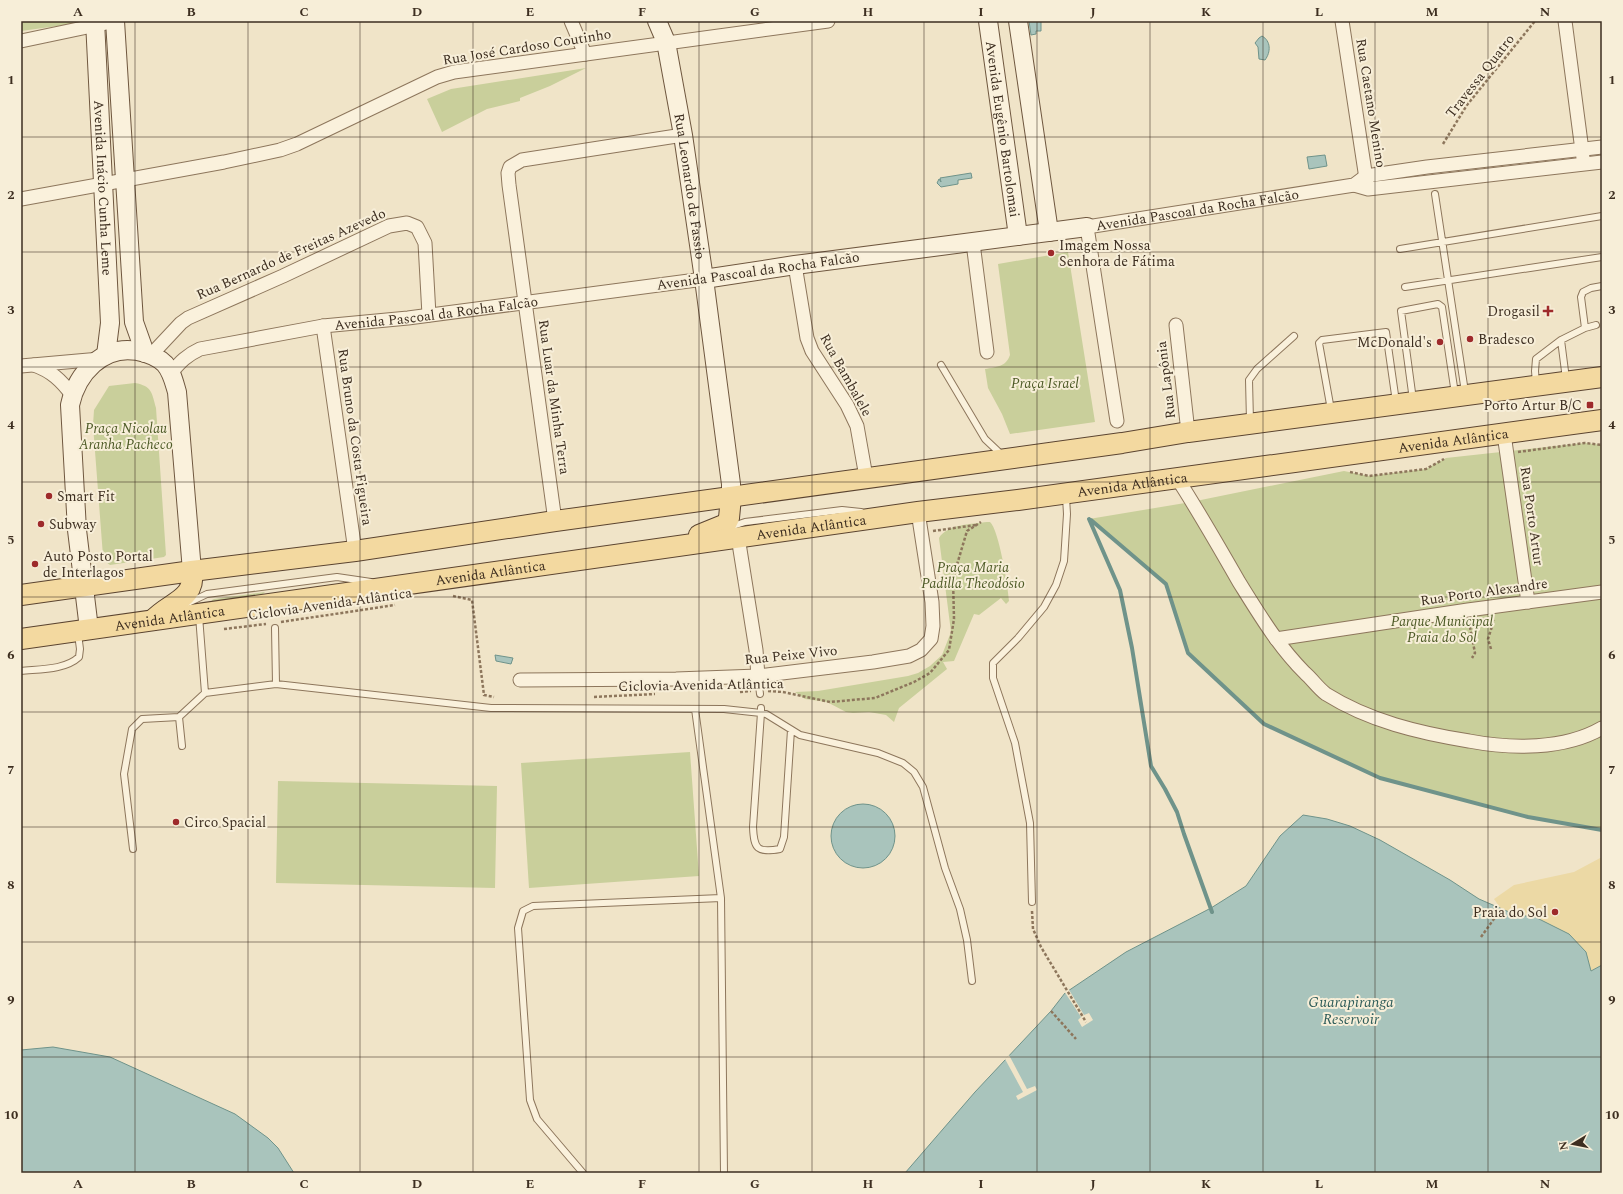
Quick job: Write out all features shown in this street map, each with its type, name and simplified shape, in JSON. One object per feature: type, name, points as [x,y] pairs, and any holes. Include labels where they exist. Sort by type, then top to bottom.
[{"type":"main road","points":[[21,595],[192,571],[355,551],[555,521],[1188,432],[1602,377]]},
{"type":"main road","name":"Avenida Atlântica","points":[[21,639],[153,620],[200,623],[397,595],[673,546],[892,515],[1602,420]]},
{"type":"main road","points":[[673,546],[726,524],[730,518],[731,497]]},
{"type":"main road","points":[[153,620],[163,610],[189,592],[193,582],[192,571]]},
{"type":"street","points":[[21,41],[95,23],[115,21]]},
{"type":"street","name":"Avenida Inácio Cunha Leme","points":[[115,21],[134,322],[158,361]]},
{"type":"street","points":[[571,21],[586,54]]},
{"type":"street","name":"Rua Leonardo de Fassio","points":[[656,21],[666,42],[683,135],[704,278],[731,484],[731,497]]},
{"type":"street","name":"Rua José Cardoso Coutinho","points":[[21,199],[126,181],[280,150],[297,144],[445,74],[666,42],[828,21]]},
{"type":"street","name":"Avenida Eugênio Bartolomai","points":[[988,21],[1018,236]]},
{"type":"street","points":[[1018,21],[1049,232]]},
{"type":"street","name":"Rua Caetano Menino","points":[[1342,21],[1367,183]]},
{"type":"street","points":[[1565,21],[1584,164]]},
{"type":"street","name":"Avenida Inácio Cunha Leme","points":[[95,23],[110,323],[103,357]]},
{"type":"street","name":"Rua Luar da Minha Terra","points":[[555,521],[508,173],[510,167],[522,160],[683,135]]},
{"type":"street","name":"Avenida Pascoal da Rocha Falcão","points":[[158,361],[182,360],[200,349],[323,326],[429,315],[795,265],[973,243],[1087,227],[1367,183],[1427,167],[1602,147]]},
{"type":"street","points":[[1367,183],[1602,162]]},
{"type":"street","name":"Rua Bernardo de Freitas Azevedo","points":[[158,361],[181,323],[188,318],[283,276],[389,226],[407,223],[417,227],[425,243],[429,315]]},
{"type":"street","points":[[1087,227],[1117,421]]},
{"type":"street","points":[[973,243],[987,352]]},
{"type":"street","name":"Rua Bambalele","points":[[795,265],[807,338],[812,351],[847,404],[857,426],[866,477]]},
{"type":"street","points":[[110,323],[118,325],[134,322]]},
{"type":"street","name":"Rua Lapônia","points":[[1176,325],[1188,432]]},
{"type":"street","name":"Rua Bruno da Costa Figueira","points":[[323,326],[355,551]]},
{"type":"street","points":[[26,365],[103,357],[125,350],[158,361],[177,392],[192,571]]},
{"type":"street","points":[[83,630],[84,586],[77,530],[70,416],[72,395],[78,382],[86,371],[103,357]]},
{"type":"street","points":[[26,365],[56,375],[72,395]]},
{"type":"street","name":"Rua Porto Artur","points":[[1504,434],[1528,602]]},
{"type":"street","points":[[1177,478],[1253,604],[1276,639],[1296,664],[1325,693],[1357,711],[1396,725],[1441,736],[1492,745],[1533,747],[1571,740],[1595,732],[1602,728]]},
{"type":"street","name":"Rua Peixe Vivo","points":[[520,680],[676,679],[758,676],[873,662],[909,656],[921,650],[930,639],[933,626],[932,602],[918,512]]},
{"type":"street","points":[[738,537],[756,650],[758,676]]},
{"type":"street","name":"Rua Porto Alexandre","points":[[1276,639],[1468,610],[1602,592]]},
{"type":"lane","points":[[1436,194],[1448,281],[1460,397]]},
{"type":"lane","points":[[1400,249],[1602,216]]},
{"type":"lane","points":[[1405,287],[1602,257]]},
{"type":"lane","points":[[1584,328],[1581,297],[1583,292],[1591,288],[1602,286]]},
{"type":"lane","points":[[1405,404],[1401,312],[1438,304],[1442,307],[1460,397]]},
{"type":"lane","points":[[1537,386],[1535,372],[1536,359],[1561,340],[1584,328],[1596,325]]},
{"type":"lane","points":[[1331,414],[1319,343],[1322,340],[1386,332],[1405,404]]},
{"type":"lane","points":[[1250,424],[1249,380],[1257,368],[1294,336]]},
{"type":"lane","points":[[1561,340],[1566,382]]},
{"type":"lane","points":[[941,365],[986,440],[1005,458]]},
{"type":"lane","points":[[1032,902],[1030,822],[1015,743],[992,678],[993,663],[1018,638],[1040,612],[1056,585],[1064,561],[1067,508],[1065,493]]},
{"type":"lane","points":[[673,546],[745,522],[842,510],[892,515]]},
{"type":"lane","points":[[153,620],[207,594],[337,577],[397,595]]},
{"type":"lane","points":[[200,623],[205,693]]},
{"type":"lane","points":[[274,626],[276,684]]},
{"type":"lane","points":[[21,671],[65,665],[73,662],[80,657],[83,630]]},
{"type":"lane","points":[[758,676],[760,693]]},
{"type":"lane","points":[[133,849],[124,774],[132,729],[142,719],[179,717],[205,693],[276,684],[491,708],[761,710],[800,735],[878,753],[903,763],[914,772],[923,787],[945,868],[960,909],[967,940],[972,981]]},
{"type":"lane","points":[[695,709],[721,898],[724,1173]]},
{"type":"lane","points":[[761,710],[754,843],[758,848],[767,851],[780,849],[784,837],[791,730]]},
{"type":"lane","points":[[179,717],[182,746]]},
{"type":"lane","points":[[583,1173],[537,1119],[530,1100],[518,928],[523,911],[533,906],[721,898]]},
{"type":"path","name":"Travessa Quatro","points":[[1443,144],[1467,105],[1535,21]]},
{"type":"path","points":[[1507,453],[1585,443],[1602,445]]},
{"type":"path","points":[[1344,471],[1369,476],[1426,469],[1446,458]]},
{"type":"path","name":"Ciclovia Avenida Atlântica","points":[[736,692],[784,692],[830,702],[875,698],[914,682],[930,673],[949,650],[954,619],[953,578],[967,531],[982,522]]},
{"type":"path","points":[[921,533],[977,525]]},
{"type":"path","name":"Ciclovia Avenida Atlântica","points":[[274,626],[397,595]]},
{"type":"path","points":[[451,595],[472,600],[484,695],[497,698]]},
{"type":"path","points":[[1491,649],[1488,638],[1496,613],[1496,606]]},
{"type":"path","points":[[1468,610],[1475,653],[1472,658]]},
{"type":"path","name":"Ciclovia Avenida Atlântica","points":[[200,623],[267,624]]},
{"type":"path","name":"Ciclovia Avenida Atlântica","points":[[587,698],[657,694]]},
{"type":"path","points":[[1032,902],[1033,929],[1041,947],[1086,1022]]},
{"type":"path","points":[[1480,937],[1501,909]]},
{"type":"path","points":[[1052,1011],[1076,1039]]},
{"type":"green space","points":[[21,21],[74,21],[72,24],[21,31]]},
{"type":"green space","points":[[586,68],[550,86],[520,98],[520,101],[487,109],[442,132],[427,99],[451,89]]},
{"type":"green space","name":"Praça Israel","points":[[1068,252],[1095,422],[1010,434],[1002,414],[988,388],[985,369],[997,367],[1003,364],[1010,355],[998,264]]},
{"type":"green space","name":"Praça Nicolau Aranha Pacheco","points":[[135,383],[141,384],[148,388],[156,408],[166,555],[164,557],[110,565],[106,562],[103,556],[93,425],[94,410],[109,386]]},
{"type":"green space","name":"Parque Municipal Praia do Sol","points":[[1585,443],[1602,445],[1602,830],[1528,817],[1380,778],[1264,724],[1188,653],[1166,584],[1089,519],[1191,502],[1344,471],[1369,476],[1426,469],[1446,458]]},
{"type":"green space","name":"Praça Maria Padilla Theodósio","points":[[990,522],[997,536],[1005,572],[1009,601],[1006,604],[1001,598],[979,615],[974,614],[954,661],[943,662],[947,669],[899,708],[894,722],[886,715],[869,712],[846,712],[827,702],[805,699],[795,692],[818,691],[908,676],[918,673],[930,666],[942,655],[951,632],[939,538],[943,533],[954,527]]},
{"type":"green space","points":[[265,592],[260,597],[212,603],[212,600],[214,599]]},
{"type":"green space","points":[[690,752],[699,876],[529,888],[521,763]]},
{"type":"green space","points":[[278,781],[497,786],[495,888],[276,883]]},
{"type":"sand","name":"Praia do Sol","points":[[1602,857],[1602,965],[1591,971],[1586,952],[1535,917],[1516,915],[1501,909],[1494,899],[1514,885],[1574,872]]},
{"type":"water","points":[[1029,21],[1041,21],[1041,31],[1036,31],[1036,34],[1031,35]]},
{"type":"water","points":[[1262,36],[1267,41],[1269,47],[1265,60],[1259,59],[1258,47],[1255,43]]},
{"type":"water","points":[[1325,155],[1327,166],[1309,169],[1307,157]]},
{"type":"water","points":[[971,173],[972,178],[958,180],[958,184],[941,187],[937,183],[939,179],[941,182],[940,178]]},
{"type":"water","points":[[495,655],[513,658],[511,664],[496,661]]},
{"type":"water","points":[[863,804],[881,810],[889,818],[895,836],[889,854],[881,862],[863,868],[845,862],[837,854],[831,836],[837,818],[845,810]]},
{"type":"water","name":"Guarapiranga Reservoir","points":[[1303,815],[1327,819],[1350,826],[1380,840],[1450,880],[1479,899],[1516,915],[1535,917],[1569,934],[1586,952],[1591,971],[1602,965],[1602,1173],[905,1173],[975,1092],[1051,1011],[1065,993],[1126,952],[1211,908],[1246,886],[1280,836]]},
{"type":"water","points":[[53,1047],[110,1057],[235,1114],[268,1138],[278,1148],[294,1173],[21,1173],[21,1050]]},
{"type":"pier","points":[[1068,988],[1084,1015],[1089,1013],[1093,1020],[1082,1027],[1078,1020],[1081,1017],[1064,991]]},
{"type":"pier","points":[[1009,1055],[1027,1089],[1035,1086],[1037,1090],[1018,1100],[1016,1096],[1023,1092],[1005,1059]]},
{"type":"waterway","points":[[1089,519],[1120,590],[1132,648],[1151,766],[1177,812],[1212,912]]},
{"type":"waterway","points":[[1091,520],[1166,584],[1188,653],[1264,724],[1380,778],[1528,817],[1602,830]]},
{"type":"place","name":"Imagem Nossa Senhora de Fátima","points":[[1051,253]]},
{"type":"place","name":"Drogasil","points":[[1548,311]]},
{"type":"place","name":"Bradesco","points":[[1470,339]]},
{"type":"place","name":"McDonald's","points":[[1440,342]]},
{"type":"place","name":"Porto Artur B/C","points":[[1590,405]]},
{"type":"place","name":"Smart Fit","points":[[49,496]]},
{"type":"place","name":"Subway","points":[[41,524]]},
{"type":"place","name":"Auto Posto Portal de Interlagos","points":[[35,564]]},
{"type":"place","name":"Circo Spacial","points":[[176,822]]},
{"type":"place","name":"Praia do Sol","points":[[1555,912]]}]
